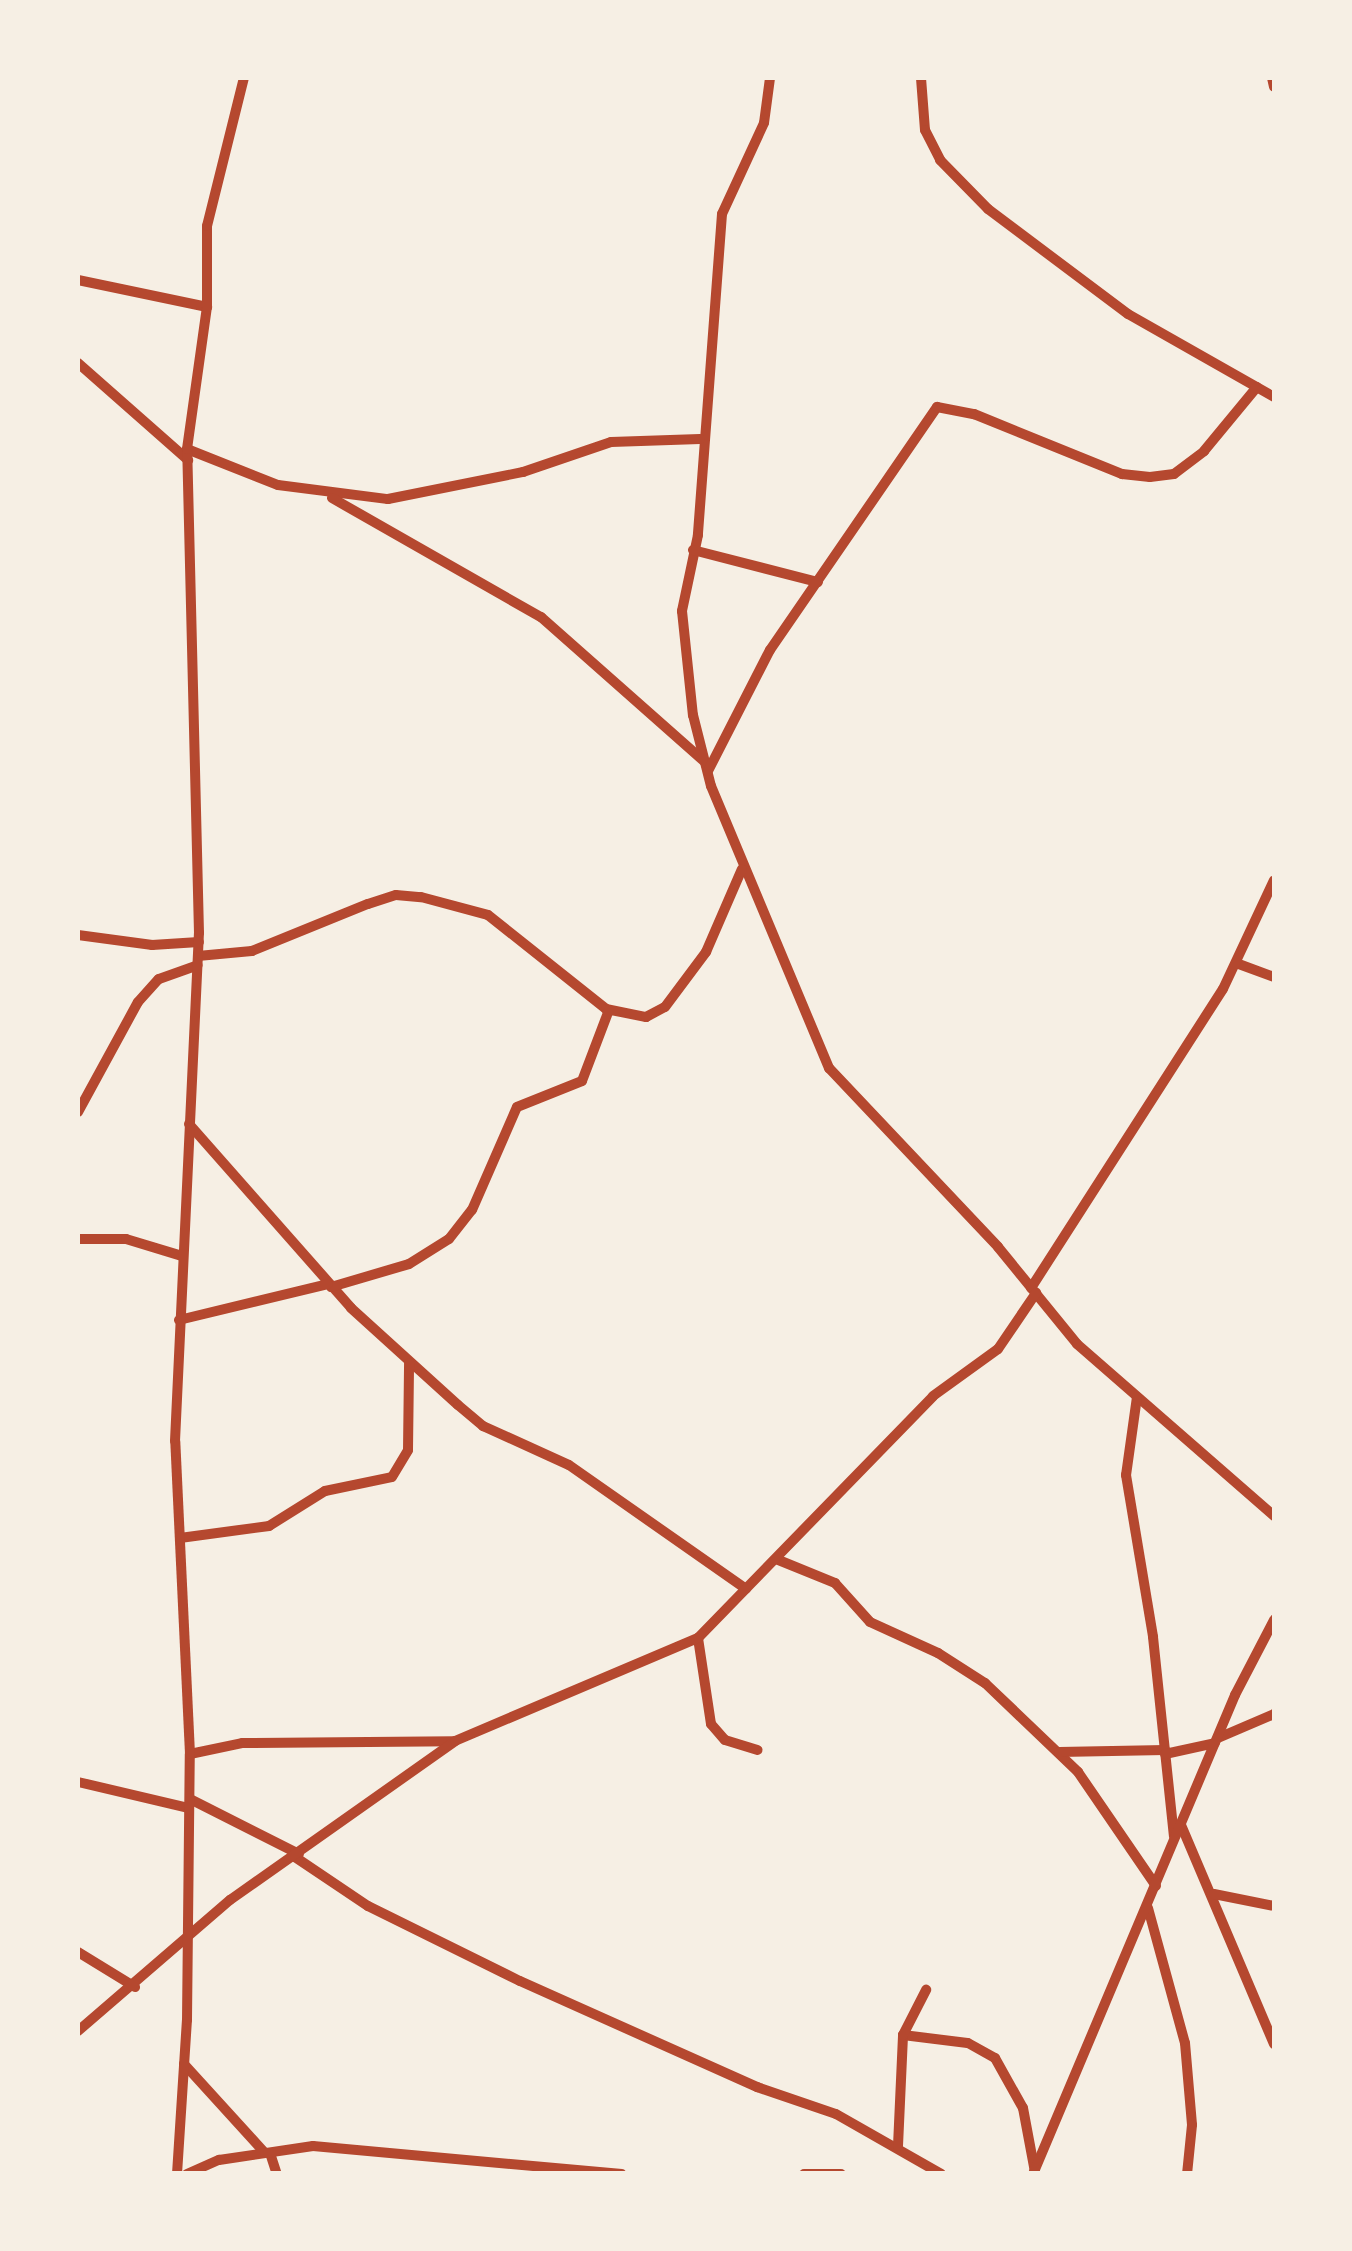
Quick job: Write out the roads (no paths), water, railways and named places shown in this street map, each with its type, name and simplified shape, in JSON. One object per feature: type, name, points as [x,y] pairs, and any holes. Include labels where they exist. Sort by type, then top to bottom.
[{"type":"street","points":[[177,2174],[184,2064],[190,1804],[180,1538],[179,1320],[199,942],[188,454],[206,307],[207,226],[244,78]]},
{"type":"street","points":[[770,78],[764,122],[722,214],[700,440],[683,652],[706,767],[742,869],[829,1068],[1034,1291],[1077,1344],[1274,1516]]},
{"type":"street","points":[[921,78],[925,130],[940,160],[988,208],[1128,314],[1274,397]]},
{"type":"street","points":[[1272,78],[1274,86]]},
{"type":"street","points":[[78,280],[206,307]]},
{"type":"street","points":[[78,363],[188,454],[278,485],[327,495],[388,499],[523,472],[610,442],[700,440]]},
{"type":"street","points":[[706,767],[770,650],[818,582],[854,520],[937,406],[974,414],[1122,474],[1150,478],[1174,474],[1204,450],[1257,387]]},
{"type":"street","points":[[327,495],[541,617],[706,767]]},
{"type":"street","points":[[694,550],[818,582]]},
{"type":"street","points":[[78,1112],[138,1002],[159,979],[198,960],[252,952],[396,895],[456,903],[508,926],[609,1010],[646,1017],[664,1007],[706,952],[742,869]]},
{"type":"street","points":[[78,2031],[135,1987],[230,1900],[455,1741],[698,1638],[932,1396],[998,1349],[1236,963],[1274,880]]},
{"type":"street","points":[[78,935],[152,945],[199,942]]},
{"type":"street","points":[[1236,963],[1274,977]]},
{"type":"street","points":[[179,1320],[408,1264],[449,1239],[472,1210],[517,1107],[582,1080],[609,1010]]},
{"type":"street","points":[[188,1124],[330,1286],[408,1363],[483,1426],[553,1455],[746,1589]]},
{"type":"street","points":[[78,1239],[126,1240],[182,1256]]},
{"type":"street","points":[[180,1538],[269,1526],[325,1491],[392,1476],[408,1450],[408,1363]]},
{"type":"street","points":[[1136,1397],[1126,1475],[1174,1842]]},
{"type":"street","points":[[776,1559],[835,1583],[870,1622],[938,1653],[985,1683],[1059,1752],[1156,1886]]},
{"type":"street","points":[[1034,2173],[1216,1741],[1274,1620]]},
{"type":"street","points":[[698,1638],[711,1724],[726,1740],[757,1750]]},
{"type":"street","points":[[1059,1752],[1165,1752],[1216,1741],[1274,1714]]},
{"type":"street","points":[[190,1754],[242,1742],[455,1741]]},
{"type":"street","points":[[78,1782],[190,1804],[297,1856],[368,1906],[520,1981],[898,2146],[941,2174]]},
{"type":"street","points":[[1181,1824],[1214,1894],[1274,2044]]},
{"type":"street","points":[[1214,1894],[1274,1906]]},
{"type":"street","points":[[1147,1907],[1185,2043],[1192,2125],[1187,2174]]},
{"type":"street","points":[[78,1952],[135,1987]]},
{"type":"street","points":[[898,2146],[903,2034],[926,1990]]},
{"type":"street","points":[[903,2034],[968,2044],[994,2058],[1023,2108],[1034,2173]]},
{"type":"street","points":[[184,2064],[268,2153],[277,2174]]},
{"type":"street","points":[[187,2174],[313,2146],[622,2174]]},
{"type":"street","points":[[804,2174],[841,2174]]}]
